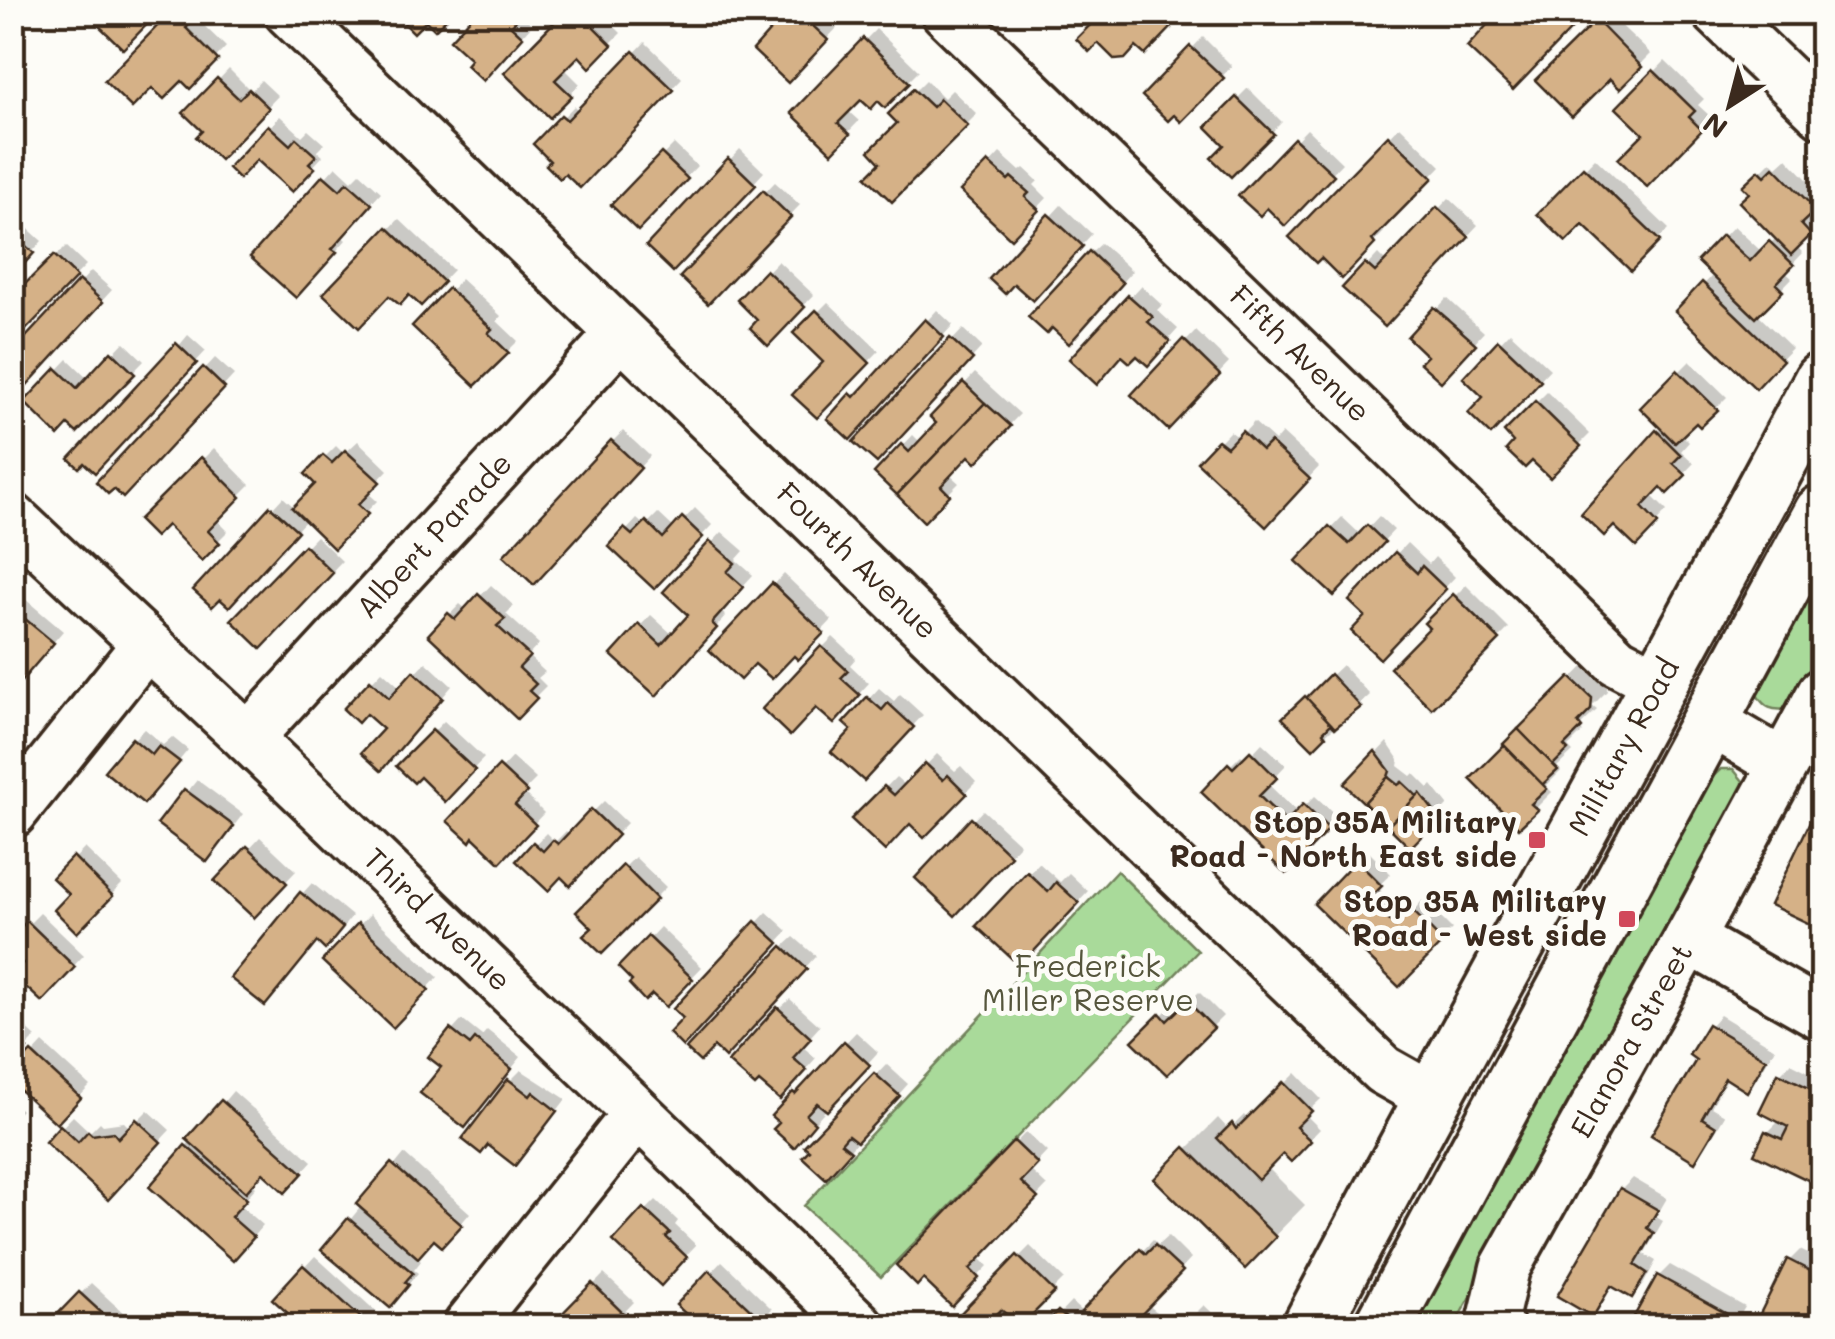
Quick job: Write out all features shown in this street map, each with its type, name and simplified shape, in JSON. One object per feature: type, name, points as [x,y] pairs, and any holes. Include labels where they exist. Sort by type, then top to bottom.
[{"type":"main road","name":"Military Road","points":[[1311,1326],[1431,1097],[1662,684],[1822,381]]},
{"type":"main road","name":"Military Road","points":[[1383,1326],[1822,513]]},
{"type":"street","name":"Fourth Avenue","points":[[289,12],[1383,1070],[1431,1097]]},
{"type":"street","name":"Fifth Avenue","points":[[946,12],[1617,661],[1662,684]]},
{"type":"street","points":[[1717,12],[1822,113]]},
{"type":"street","name":"Albert Parade","points":[[248,738],[620,335]]},
{"type":"street","name":"Third Avenue","points":[[12,518],[248,738],[858,1326]]},
{"type":"street","points":[[12,813],[146,645]]},
{"type":"street","name":"Elanora Street","points":[[1496,1323],[1505,1268],[1822,693]]},
{"type":"street","points":[[1710,721],[1782,764]]},
{"type":"street","points":[[1689,939],[1822,1015]]},
{"type":"street","points":[[468,1326],[637,1114]]},
{"type":"green space","points":[[1822,566],[1822,647],[1787,709],[1769,708],[1757,695],[1760,683]]},
{"type":"green space","points":[[1721,769],[1733,769],[1743,781],[1744,796],[1455,1324],[1412,1326],[1708,781]]},
{"type":"green space","name":"Frederick Miller Reserve","points":[[1117,871],[1198,951],[881,1277],[804,1206]]},
{"type":"building","points":[[95,12],[159,12],[123,49],[95,22]]},
{"type":"building","points":[[171,12],[178,12],[190,24],[186,28],[218,60],[190,89],[182,81],[164,99],[152,88],[132,108],[104,81]]},
{"type":"building","points":[[409,12],[453,12],[435,30],[426,21],[414,33],[401,20]]},
{"type":"building","points":[[476,12],[512,12],[518,18],[511,26],[523,37],[483,81],[466,65],[471,59],[450,40]]},
{"type":"building","points":[[564,12],[579,12],[612,45],[590,68],[579,56],[555,80],[572,96],[550,118],[504,73]]},
{"type":"building","points":[[787,12],[826,12],[813,26],[828,40],[788,83],[753,50]]},
{"type":"building","points":[[1103,12],[1170,12],[1162,20],[1171,28],[1145,55],[1136,47],[1125,59],[1115,60],[1098,43],[1089,52],[1076,39]]},
{"type":"building","points":[[1499,12],[1588,12],[1513,90],[1467,47]]},
{"type":"building","points":[[1596,20],[1642,67],[1620,89],[1610,79],[1572,117],[1535,80]]},
{"type":"building","points":[[863,38],[910,83],[885,108],[878,101],[871,109],[861,100],[838,123],[850,134],[832,153],[791,113]]},
{"type":"building","points":[[1190,46],[1224,78],[1181,122],[1174,115],[1168,121],[1142,96]]},
{"type":"building","points":[[633,51],[674,90],[580,188],[565,174],[560,179],[546,165],[550,161],[533,144],[561,115],[567,120]]},
{"type":"building","points":[[1653,70],[1695,111],[1689,117],[1702,130],[1647,187],[1618,159],[1643,134],[1616,108]]},
{"type":"building","points":[[217,78],[239,99],[249,89],[269,108],[220,160],[196,137],[202,131],[183,113]]},
{"type":"building","points":[[913,89],[932,107],[940,99],[968,126],[892,202],[866,177],[880,163],[869,151],[897,123],[888,114]]},
{"type":"building","points":[[1236,97],[1274,134],[1231,177],[1211,158],[1224,145],[1206,127]]},
{"type":"building","points":[[268,125],[290,145],[296,138],[316,156],[309,163],[315,168],[292,192],[257,160],[239,179],[228,168]]},
{"type":"building","points":[[1388,135],[1433,178],[1372,240],[1375,244],[1342,279],[1321,258],[1316,263],[1289,237]]},
{"type":"building","points":[[1294,138],[1334,175],[1285,226],[1267,208],[1260,216],[1238,196]]},
{"type":"building","points":[[661,153],[688,179],[638,231],[611,205]]},
{"type":"building","points":[[728,158],[756,185],[673,272],[646,246]]},
{"type":"building","points":[[988,162],[1029,193],[1025,197],[1039,210],[1011,239],[960,191]]},
{"type":"building","points":[[1583,167],[1660,241],[1631,271],[1583,225],[1566,242],[1537,214]]},
{"type":"building","points":[[1774,167],[1816,210],[1801,224],[1811,235],[1791,255],[1739,202],[1749,193],[1742,186],[1759,170],[1765,176]]},
{"type":"building","points":[[323,175],[340,190],[347,182],[372,204],[296,298],[250,257]]},
{"type":"building","points":[[763,190],[791,217],[708,304],[680,277]]},
{"type":"building","points":[[1437,207],[1469,237],[1385,327],[1342,288],[1365,263],[1375,272]]},
{"type":"building","points":[[1048,214],[1083,246],[1033,301],[1014,284],[1005,294],[989,279]]},
{"type":"building","points":[[387,227],[444,282],[421,306],[409,295],[400,305],[389,296],[359,328],[323,294]]},
{"type":"building","points":[[12,234],[34,253],[12,277]]},
{"type":"building","points":[[1722,235],[1750,261],[1769,241],[1794,265],[1776,284],[1783,291],[1756,318],[1697,261]]},
{"type":"building","points":[[1089,251],[1123,283],[1069,344],[1052,328],[1047,334],[1028,317]]},
{"type":"building","points":[[54,255],[77,277],[12,344],[12,297]]},
{"type":"building","points":[[766,270],[805,307],[768,346],[750,328],[757,320],[737,300]]},
{"type":"building","points":[[79,280],[103,302],[17,396],[12,392],[12,352]]},
{"type":"building","points":[[1702,282],[1783,360],[1756,389],[1675,311]]},
{"type":"building","points":[[448,288],[492,329],[488,333],[509,353],[475,386],[412,326]]},
{"type":"building","points":[[1128,295],[1153,317],[1148,322],[1170,341],[1148,366],[1137,356],[1130,363],[1122,356],[1097,385],[1069,359]]},
{"type":"building","points":[[1434,307],[1476,344],[1441,382],[1420,363],[1427,356],[1407,337]]},
{"type":"building","points":[[816,310],[870,363],[817,418],[792,395],[823,362],[793,333]]},
{"type":"building","points":[[925,319],[944,337],[850,440],[827,419],[850,393],[854,397]]},
{"type":"building","points":[[950,338],[973,359],[877,463],[853,442]]},
{"type":"building","points":[[1183,339],[1220,375],[1168,430],[1131,395]]},
{"type":"building","points":[[1498,340],[1541,381],[1491,435],[1468,413],[1483,397],[1463,378]]},
{"type":"building","points":[[176,343],[197,363],[95,473],[84,463],[79,468],[69,459]]},
{"type":"building","points":[[111,351],[135,374],[77,433],[68,425],[58,436],[24,402],[56,368],[77,388]]},
{"type":"building","points":[[203,367],[225,388],[123,498],[114,489],[108,494],[96,482]]},
{"type":"building","points":[[1677,370],[1718,410],[1700,427],[1696,423],[1675,443],[1640,408]]},
{"type":"building","points":[[963,382],[985,403],[897,495],[874,473],[901,444],[909,452],[936,423],[930,417]]},
{"type":"building","points":[[1535,401],[1581,446],[1550,478],[1532,461],[1525,468],[1506,450],[1513,442],[1504,432]]},
{"type":"building","points":[[985,403],[1011,426],[976,463],[969,456],[941,486],[950,495],[924,522],[897,495]]},
{"type":"building","points":[[1656,430],[1681,455],[1673,463],[1686,475],[1667,494],[1661,487],[1642,507],[1658,524],[1636,547],[1614,526],[1604,536],[1581,514]]},
{"type":"building","points":[[1242,431],[1262,450],[1270,442],[1310,479],[1266,527],[1197,462],[1218,440],[1227,447]]},
{"type":"building","points":[[611,440],[641,468],[534,585],[503,556]]},
{"type":"building","points":[[345,450],[380,482],[358,505],[368,514],[334,549],[292,508],[315,484],[305,474],[323,455],[332,463]]},
{"type":"building","points":[[201,457],[241,497],[208,531],[220,543],[202,561],[167,525],[155,537],[138,520]]},
{"type":"building","points":[[270,506],[298,531],[229,607],[220,599],[212,607],[193,590]]},
{"type":"building","points":[[682,517],[703,537],[654,589],[608,546],[624,528],[632,535],[646,521],[663,538]]},
{"type":"building","points":[[1367,525],[1385,542],[1334,596],[1296,561],[1329,526],[1349,544]]},
{"type":"building","points":[[710,541],[735,563],[727,572],[744,587],[712,623],[717,628],[656,696],[611,655],[639,624],[661,645],[688,615],[663,592]]},
{"type":"building","points":[[304,545],[333,573],[261,649],[231,620]]},
{"type":"building","points":[[1395,552],[1417,573],[1422,566],[1446,589],[1380,659],[1351,631],[1365,616],[1349,601]]},
{"type":"building","points":[[772,583],[824,633],[772,679],[755,664],[740,680],[709,650]]},
{"type":"building","points":[[478,594],[505,619],[497,626],[530,656],[519,668],[536,684],[529,691],[537,698],[517,719],[428,635],[448,613],[455,619]]},
{"type":"building","points":[[1453,594],[1500,640],[1432,709],[1390,668],[1429,628],[1424,623]]},
{"type":"building","points":[[12,608],[54,643],[12,692]]},
{"type":"building","points":[[821,646],[848,671],[841,678],[860,695],[834,724],[816,708],[790,736],[762,709]]},
{"type":"building","points":[[413,671],[443,698],[381,771],[361,753],[383,729],[366,714],[358,723],[343,709],[370,680],[389,698]]},
{"type":"building","points":[[1330,674],[1361,707],[1335,728],[1306,698]]},
{"type":"building","points":[[1570,677],[1592,698],[1591,710],[1578,723],[1582,728],[1564,746],[1568,750],[1553,765],[1518,729]]},
{"type":"building","points":[[1305,696],[1331,724],[1313,749],[1282,718]]},
{"type":"building","points":[[867,697],[882,710],[888,703],[914,727],[864,781],[831,752],[851,730],[843,723]]},
{"type":"building","points":[[1518,729],[1558,770],[1542,785],[1503,744]]},
{"type":"building","points":[[432,730],[475,770],[445,802],[420,777],[414,783],[396,766]]},
{"type":"building","points":[[132,738],[152,755],[159,746],[180,762],[144,804],[104,771]]},
{"type":"building","points":[[1504,745],[1547,789],[1531,804],[1538,810],[1519,828],[1470,779]]},
{"type":"building","points":[[1250,751],[1277,778],[1259,796],[1286,822],[1303,804],[1329,829],[1286,874],[1201,792],[1228,763],[1233,768]]},
{"type":"building","points":[[1375,751],[1390,771],[1364,803],[1344,784]]},
{"type":"building","points":[[925,763],[943,780],[948,775],[967,794],[924,838],[910,824],[885,851],[851,819],[884,786],[894,795]]},
{"type":"building","points":[[499,766],[527,792],[515,805],[536,825],[500,863],[473,837],[470,842],[447,821]]},
{"type":"building","points":[[1388,777],[1398,785],[1402,782],[1417,796],[1388,826],[1364,803]]},
{"type":"building","points":[[184,789],[234,826],[207,862],[157,824]]},
{"type":"building","points":[[1420,793],[1439,818],[1410,848],[1388,826]]},
{"type":"building","points":[[591,809],[618,835],[570,886],[561,877],[548,891],[516,861],[533,842],[543,851],[553,840],[558,844]]},
{"type":"building","points":[[971,818],[1011,856],[955,916],[915,878]]},
{"type":"building","points":[[1810,822],[1822,827],[1822,902],[1812,925],[1770,905]]},
{"type":"building","points":[[247,846],[287,883],[254,918],[214,881]]},
{"type":"building","points":[[73,856],[113,896],[77,933],[54,910],[69,894],[52,878]]},
{"type":"building","points":[[1356,860],[1382,886],[1368,900],[1395,926],[1411,909],[1443,942],[1399,987],[1314,904]]},
{"type":"building","points":[[623,865],[657,899],[602,954],[583,936],[592,928],[576,912]]},
{"type":"building","points":[[1027,872],[1048,892],[1056,882],[1079,903],[1020,966],[976,926]]},
{"type":"building","points":[[300,892],[343,928],[325,950],[317,942],[265,1006],[230,978]]},
{"type":"building","points":[[27,921],[75,967],[42,1002],[12,974],[23,963],[12,954],[12,937]]},
{"type":"building","points":[[755,921],[779,943],[683,1047],[669,1033],[683,1018],[673,1009]]},
{"type":"building","points":[[358,923],[429,990],[393,1028],[322,961]]},
{"type":"building","points":[[648,936],[693,979],[666,1007],[652,994],[645,1001],[618,967]]},
{"type":"building","points":[[782,946],[807,969],[725,1058],[714,1047],[700,1062],[686,1049]]},
{"type":"building","points":[[1187,1001],[1214,1028],[1167,1075],[1132,1041],[1160,1013],[1167,1021]]},
{"type":"building","points":[[777,1007],[811,1038],[793,1058],[807,1070],[780,1100],[759,1082],[755,1086],[728,1062]]},
{"type":"building","points":[[1708,1024],[1766,1059],[1747,1092],[1725,1078],[1702,1118],[1716,1127],[1695,1162],[1651,1135],[1696,1060],[1689,1055]]},
{"type":"building","points":[[450,1029],[470,1045],[475,1039],[512,1069],[465,1128],[420,1093],[441,1067],[428,1057]]},
{"type":"building","points":[[12,1035],[27,1049],[12,1064]]},
{"type":"building","points":[[844,1041],[870,1065],[827,1111],[817,1103],[806,1115],[815,1123],[794,1148],[773,1129],[779,1123],[771,1116]]},
{"type":"building","points":[[31,1052],[81,1098],[57,1124],[12,1083],[12,1072]]},
{"type":"building","points":[[874,1073],[900,1096],[857,1142],[848,1135],[841,1143],[851,1151],[826,1179],[802,1157],[809,1150],[804,1146]]},
{"type":"building","points":[[1778,1073],[1822,1094],[1822,1160],[1812,1182],[1754,1154],[1765,1131],[1782,1139],[1788,1127],[1759,1112]]},
{"type":"building","points":[[508,1079],[557,1111],[515,1166],[488,1145],[481,1154],[462,1139]]},
{"type":"building","points":[[1283,1082],[1312,1111],[1296,1127],[1311,1141],[1291,1162],[1283,1154],[1258,1180],[1217,1138],[1232,1123],[1236,1129]]},
{"type":"building","points":[[221,1100],[303,1173],[285,1193],[263,1173],[246,1192],[186,1139]]},
{"type":"building","points":[[136,1119],[161,1142],[108,1200],[45,1142],[60,1125],[78,1142],[88,1131],[92,1135],[113,1132],[118,1138]]},
{"type":"building","points":[[1014,1141],[1038,1164],[1021,1182],[1038,1198],[970,1269],[979,1278],[952,1307],[923,1279],[917,1286],[896,1265]]},
{"type":"building","points":[[185,1145],[247,1199],[231,1217],[254,1237],[233,1261],[149,1187]]},
{"type":"building","points":[[1185,1147],[1276,1237],[1245,1269],[1154,1179]]},
{"type":"building","points":[[391,1163],[462,1225],[442,1247],[434,1240],[418,1258],[356,1204]]},
{"type":"building","points":[[1620,1188],[1658,1210],[1647,1228],[1654,1233],[1635,1265],[1647,1273],[1632,1298],[1611,1286],[1593,1317],[1557,1296]]},
{"type":"building","points":[[643,1208],[670,1233],[666,1237],[687,1257],[661,1286],[613,1241]]},
{"type":"building","points":[[348,1218],[413,1273],[405,1282],[409,1285],[390,1308],[321,1250]]},
{"type":"building","points":[[1155,1245],[1183,1271],[1139,1317],[1148,1325],[1096,1326],[1081,1312],[1140,1249],[1146,1254]]},
{"type":"building","points":[[1017,1255],[1055,1292],[1021,1326],[1001,1310],[985,1326],[969,1326],[958,1316]]},
{"type":"building","points":[[1787,1259],[1822,1277],[1822,1326],[1754,1326]]},
{"type":"building","points":[[303,1265],[370,1326],[302,1326],[272,1299]]},
{"type":"building","points":[[709,1270],[763,1321],[758,1326],[699,1326],[676,1305]]},
{"type":"building","points":[[1657,1275],[1736,1319],[1732,1326],[1638,1326],[1631,1322]]},
{"type":"building","points":[[592,1283],[625,1315],[614,1326],[550,1326]]},
{"type":"building","points":[[79,1292],[116,1326],[46,1326]]},
{"type":"building","points":[[1058,1311],[1075,1326],[1044,1326]]},
{"type":"place","name":"Stop 35A Military Road - North East side","points":[[1537,840]]},
{"type":"place","name":"Stop 35A Military Road - West side","points":[[1627,919]]}]
